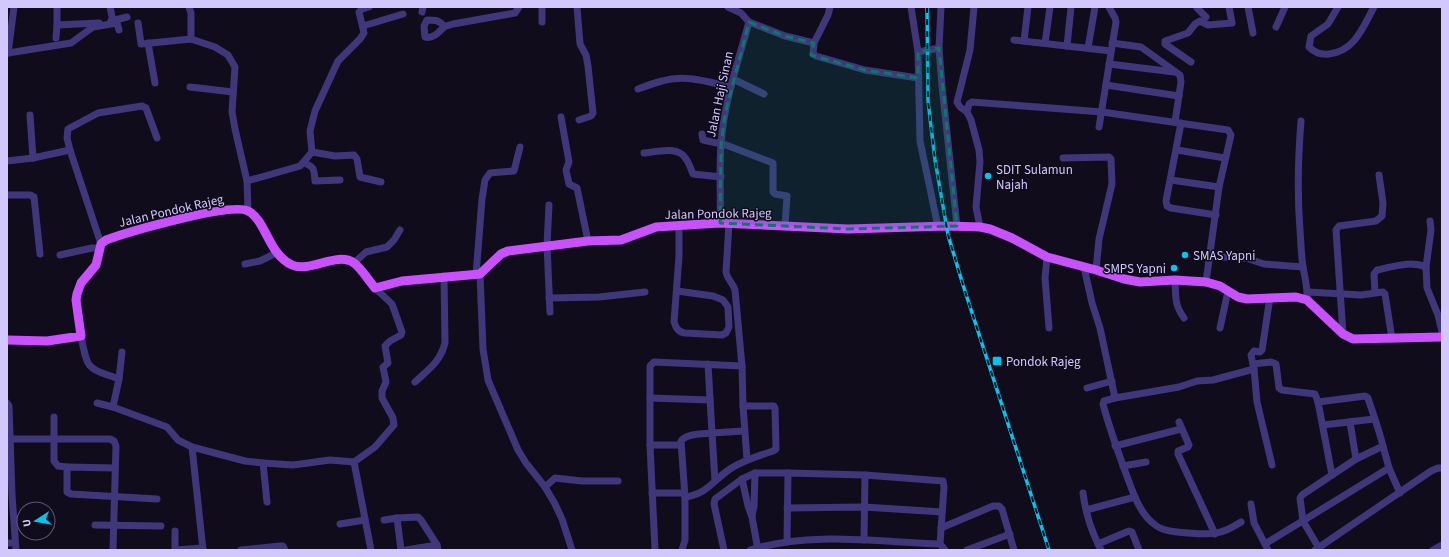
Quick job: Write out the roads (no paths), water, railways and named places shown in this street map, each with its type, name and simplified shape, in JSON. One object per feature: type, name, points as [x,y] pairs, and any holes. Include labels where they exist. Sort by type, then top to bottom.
[{"type":"main road","name":"Jalan Pondok Rajeg","points":[[100,246],[113,238],[180,219],[234,209],[248,211]]},
{"type":"main road","points":[[248,211],[257,219],[276,253],[291,264],[300,267],[343,259],[354,263],[375,288],[402,281],[444,276],[478,275]]},
{"type":"main road","name":"Jalan Pondok Rajeg","points":[[478,275],[500,254],[508,250],[588,241],[621,240],[656,226],[725,223],[848,229],[957,226],[990,229],[1012,238],[1047,257],[1124,279],[1140,282],[1175,280],[1206,282],[1220,286],[1238,297],[1247,299],[1307,296]]},
{"type":"main road","points":[[7,340],[47,341],[81,336],[76,294],[81,283],[96,265],[100,246]]},
{"type":"main road","points":[[1307,296],[1343,334],[1353,339],[1442,337]]},
{"type":"street","points":[[14,7],[8,53],[71,43],[93,27],[117,23],[119,30]]},
{"type":"street","points":[[56,38],[57,7]]},
{"type":"street","points":[[110,7],[113,21]]},
{"type":"street","points":[[189,7],[191,13],[191,39]]},
{"type":"street","points":[[247,181],[300,166],[312,152],[310,131],[315,111],[338,61],[364,33],[359,12],[362,9],[369,7]]},
{"type":"street","points":[[444,27],[453,24],[515,13],[518,7]]},
{"type":"street","points":[[542,7],[542,22]]},
{"type":"street","points":[[576,7],[580,44],[586,55],[588,66],[593,112],[591,116],[579,120]]},
{"type":"street","points":[[728,7],[741,13],[749,22],[785,36],[814,43]]},
{"type":"street","points":[[830,7],[828,15],[814,43],[813,54],[865,70],[918,78]]},
{"type":"street","points":[[911,7],[918,52],[920,141],[938,227]]},
{"type":"street","points":[[941,7],[939,48],[957,226]]},
{"type":"street","points":[[974,7],[970,50],[957,102],[960,107],[967,112],[971,120],[979,150],[980,162],[976,207],[980,227]]},
{"type":"street","points":[[1024,41],[1028,7]]},
{"type":"street","points":[[1045,43],[1050,7]]},
{"type":"street","points":[[1067,46],[1071,7]]},
{"type":"street","points":[[1088,48],[1095,7]]},
{"type":"street","points":[[1099,127],[1116,20],[1109,7]]},
{"type":"street","points":[[1198,7],[1206,17]]},
{"type":"street","points":[[1191,62],[1165,44],[1165,41],[1188,33],[1200,21],[1208,25],[1232,23],[1229,7]]},
{"type":"street","points":[[1248,7],[1253,34]]},
{"type":"street","points":[[1276,27],[1285,7]]},
{"type":"street","points":[[1338,7],[1328,24],[1311,36],[1310,47],[1315,52],[1326,54],[1336,53],[1345,50],[1353,44],[1374,7]]},
{"type":"street","points":[[362,26],[403,14]]},
{"type":"street","points":[[56,24],[97,24],[127,18]]},
{"type":"street","name":"Jalan Haji Sinan","points":[[747,459],[744,431],[742,366],[735,290],[734,286],[727,277],[726,272],[725,223],[721,177],[721,144],[725,114],[732,83],[749,22]]},
{"type":"street","points":[[138,23],[141,44],[191,39],[214,46],[228,55],[235,67],[232,112],[247,181],[248,211]]},
{"type":"street","points":[[1014,40],[1111,51]]},
{"type":"street","points":[[148,43],[155,83]]},
{"type":"street","points":[[1112,43],[1141,47],[1180,75],[1181,82],[1176,150],[1166,201],[1167,206],[1171,208],[1216,215]]},
{"type":"street","points":[[918,52],[939,48]]},
{"type":"street","points":[[1109,64],[1176,72]]},
{"type":"street","points":[[638,89],[662,80],[680,78],[732,83],[764,94]]},
{"type":"street","points":[[1106,85],[1179,96]]},
{"type":"street","points":[[190,87],[234,92]]},
{"type":"street","points":[[967,112],[969,104],[972,102],[1102,112],[1228,130],[1231,135],[1219,187],[1206,282]]},
{"type":"street","points":[[60,255],[100,246],[70,150],[67,138],[68,130],[98,113],[142,106],[146,108],[157,138]]},
{"type":"street","points":[[30,115],[33,158]]},
{"type":"street","points":[[561,116],[569,162],[566,170],[569,184],[577,188],[588,241]]},
{"type":"street","points":[[1301,121],[1298,186],[1303,267],[1307,296],[1339,294],[1361,295],[1383,292],[1385,294],[1392,339]]},
{"type":"street","points":[[702,134],[704,140],[721,144],[773,163],[772,192],[787,196],[785,225]]},
{"type":"street","points":[[520,147],[514,171],[490,173],[485,180],[482,199],[478,275],[483,349],[488,380],[518,450],[526,463],[545,487],[555,504],[562,519],[572,550]]},
{"type":"street","points":[[7,162],[70,150]]},
{"type":"street","points":[[644,153],[670,150],[681,153],[686,158],[693,174],[721,177]]},
{"type":"street","points":[[1176,150],[1225,158]]},
{"type":"street","points":[[312,152],[335,156],[354,155],[357,159],[360,177],[381,182]]},
{"type":"street","points":[[1062,158],[1109,157],[1111,159],[1113,172],[1112,184],[1100,239],[1096,270]]},
{"type":"street","points":[[304,163],[311,166],[314,170],[314,181],[340,180]]},
{"type":"street","points":[[1343,334],[1339,294],[1336,230],[1339,226],[1376,221],[1382,216],[1383,203],[1379,175]]},
{"type":"street","points":[[1170,180],[1219,187]]},
{"type":"street","points":[[7,195],[30,195],[34,197],[40,254]]},
{"type":"street","points":[[549,205],[547,245],[550,312]]},
{"type":"street","points":[[1430,221],[1431,230],[1426,267],[1427,288],[1438,316],[1442,332]]},
{"type":"street","points":[[677,291],[713,296],[722,300],[728,307],[729,327],[726,333],[722,335],[685,333],[678,330],[674,322],[679,256],[679,225]]},
{"type":"street","points":[[354,263],[366,252],[387,247],[394,240],[400,230]]},
{"type":"street","points":[[245,264],[260,261],[276,253]]},
{"type":"street","points":[[1047,257],[1045,278],[1049,328]]},
{"type":"street","points":[[1222,257],[1246,258],[1264,264],[1303,267]]},
{"type":"street","points":[[1376,292],[1374,274],[1378,270],[1411,263],[1426,267]]},
{"type":"street","points":[[1084,267],[1092,303],[1100,328],[1115,398]]},
{"type":"street","points":[[415,382],[436,363],[443,351],[445,343],[444,276]]},
{"type":"street","points":[[1175,280],[1176,304],[1184,318]]},
{"type":"street","points":[[97,403],[113,407],[167,427],[178,440],[192,446],[245,461],[293,465],[330,460],[354,462],[375,447],[394,425],[393,418],[382,398],[382,391],[386,382],[383,367],[388,363],[385,346],[390,341],[401,335],[402,332],[392,304],[375,288]]},
{"type":"street","points":[[1220,328],[1228,291]]},
{"type":"street","points":[[549,298],[599,297],[645,292]]},
{"type":"street","points":[[1270,297],[1262,350],[1260,352],[1254,351],[1251,355],[1254,366],[1257,402],[1272,465]]},
{"type":"street","points":[[81,336],[88,365],[97,371],[119,379]]},
{"type":"street","points":[[113,407],[119,379],[122,352]]},
{"type":"street","points":[[655,550],[650,445],[650,366],[654,362],[742,366]]},
{"type":"street","points":[[1241,522],[1215,534],[1208,535],[1161,529],[1153,524],[1145,515],[1135,497],[1115,446],[1103,404],[1104,401],[1179,387],[1197,381],[1213,380],[1254,366],[1273,363],[1276,364],[1279,388],[1281,390],[1298,393],[1314,393],[1318,402],[1332,475]]},
{"type":"street","points":[[708,364],[715,481]]},
{"type":"street","points":[[1087,388],[1112,381]]},
{"type":"street","points":[[1318,402],[1365,396],[1368,398],[1379,430],[1389,468],[1400,493]]},
{"type":"street","points":[[650,398],[710,400]]},
{"type":"street","points":[[7,402],[10,406],[15,547],[7,543]]},
{"type":"street","points":[[652,493],[695,495],[705,490],[729,469],[747,459],[774,451],[776,449],[774,406],[743,406]]},
{"type":"street","points":[[54,417],[53,438],[55,464],[67,467],[115,468]]},
{"type":"street","points":[[1323,425],[1374,419]]},
{"type":"street","points":[[1350,422],[1356,459]]},
{"type":"street","points":[[1115,446],[1180,425],[1189,445],[1178,451],[1178,454],[1215,534]]},
{"type":"street","points":[[682,550],[685,540],[685,495],[681,445],[682,438],[686,436],[712,433],[744,431]]},
{"type":"street","points":[[10,439],[110,439],[115,443],[113,550]]},
{"type":"street","points":[[650,445],[681,445]]},
{"type":"street","points":[[175,531],[175,550],[203,549],[192,446]]},
{"type":"street","points":[[1382,446],[1356,459],[1300,498],[1303,521],[1318,549],[1431,471],[1442,468]]},
{"type":"street","points":[[354,462],[371,550]]},
{"type":"street","points":[[1123,466],[1146,462]]},
{"type":"street","points":[[263,463],[267,502]]},
{"type":"street","points":[[67,467],[68,493],[157,499]]},
{"type":"street","points":[[1251,504],[1254,523],[1267,547],[1303,521],[1389,468]]},
{"type":"street","points":[[752,517],[754,506],[755,473]]},
{"type":"street","points":[[724,550],[714,501],[717,497],[742,479],[755,473],[864,475],[943,481],[944,487],[940,544],[945,550]]},
{"type":"street","points":[[787,542],[788,473]]},
{"type":"street","points":[[864,475],[864,540]]},
{"type":"street","points":[[545,487],[555,478],[582,481],[618,481]]},
{"type":"street","points":[[742,479],[752,517],[755,549],[787,542],[808,540],[864,540],[940,544]]},
{"type":"street","points":[[1083,493],[1089,525],[1100,547],[1129,531],[1132,532],[1139,550]]},
{"type":"street","points":[[1090,510],[1135,497]]},
{"type":"street","points":[[942,528],[996,505],[1002,509],[1014,550]]},
{"type":"street","points":[[787,508],[864,507],[942,512]]},
{"type":"street","points":[[384,520],[418,517],[437,547],[406,550]]},
{"type":"street","points":[[397,518],[401,550]]},
{"type":"street","points":[[340,524],[366,520]]},
{"type":"street","points":[[95,525],[161,526]]},
{"type":"street","points":[[967,550],[1010,534]]},
{"type":"street","points":[[1433,550],[1442,545]]},
{"type":"street","points":[[241,550],[280,546],[283,546],[285,550]]},
{"type":"railway","points":[[927,7],[928,101],[935,160],[948,235],[1049,550]]},
{"type":"place","name":"SDIT Sulamun Najah","points":[[988,176]]},
{"type":"place","name":"SMAS Yapni","points":[[1185,255]]},
{"type":"place","name":"SMPS Yapni","points":[[1174,268]]},
{"type":"place","name":"Pondok Rajeg","points":[[997,361]]}]
